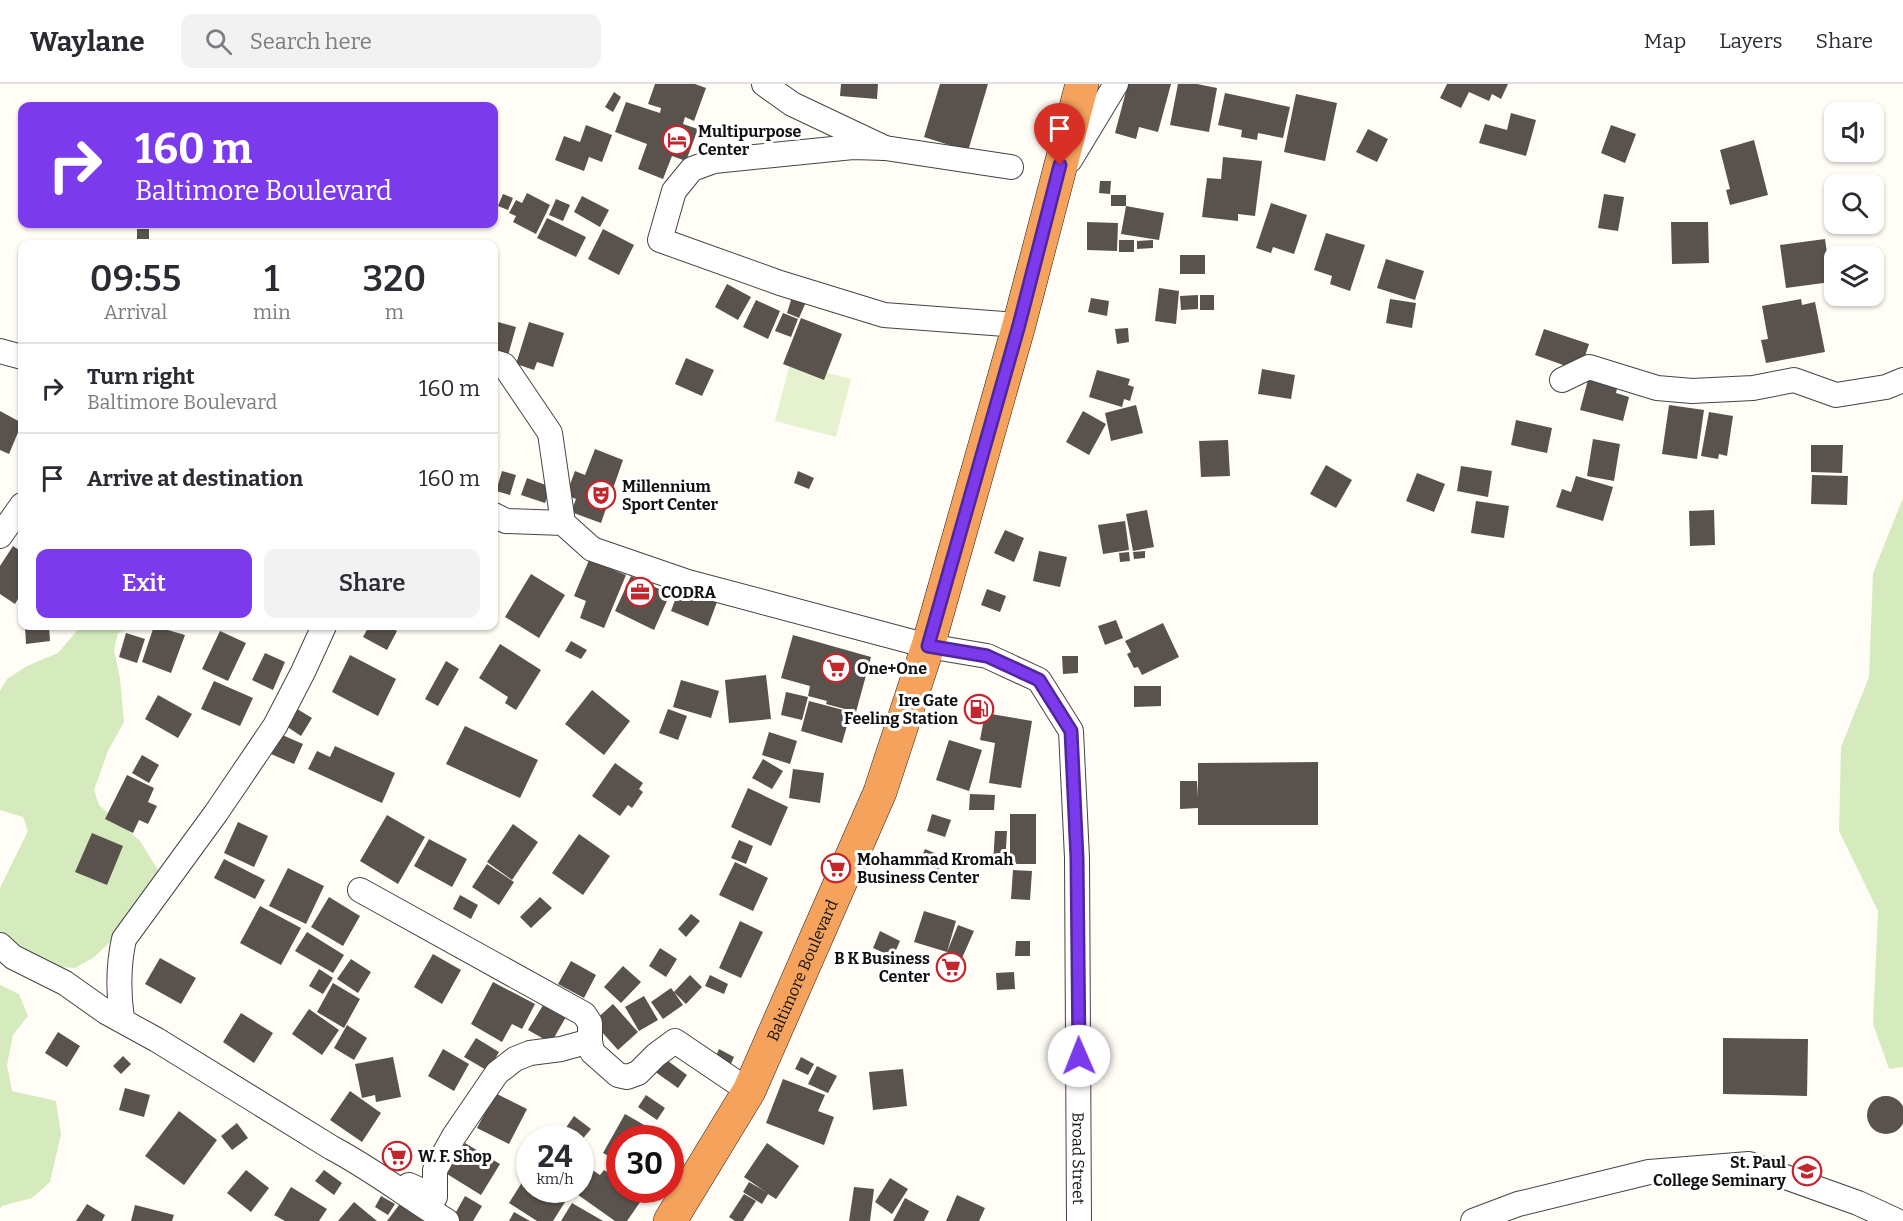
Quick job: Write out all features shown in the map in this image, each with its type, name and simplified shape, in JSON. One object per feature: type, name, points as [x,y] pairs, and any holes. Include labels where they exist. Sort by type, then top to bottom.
[{"type":"highway","name":"Baltimore Boulevard","points":[[670,1221],[749,1091],[880,792],[928,646],[1019,325],[1082,84]]},
{"type":"street","points":[[764,84],[792,104],[885,148]]},
{"type":"street","points":[[1055,186],[1116,84]]},
{"type":"street","points":[[1011,167],[885,148],[852,147],[714,161],[692,169],[674,191],[660,240],[780,283],[884,315],[1019,325]]},
{"type":"street","points":[[0,351],[18,356]]},
{"type":"street","points":[[498,363],[504,365],[550,433],[563,523],[506,522],[498,517]]},
{"type":"street","points":[[1562,380],[1589,367],[1657,388],[1692,391],[1722,390],[1753,388],[1794,380],[1836,395],[1886,387],[1903,380]]},
{"type":"street","points":[[0,536],[18,511]]},
{"type":"street","name":"Broad Street","points":[[563,523],[592,549],[688,582],[928,646],[987,656],[1039,680],[1071,731],[1077,858],[1079,1221]]},
{"type":"street","points":[[0,945],[13,957],[66,983],[123,1019],[118,996],[119,960],[124,939],[216,813],[275,726],[322,630]]},
{"type":"street","points":[[360,890],[584,1014],[590,1023],[592,1052],[618,1075],[627,1077],[638,1073],[656,1055],[675,1041],[749,1091]]},
{"type":"street","points":[[66,983],[106,1012],[157,1040],[332,1148],[435,1197],[435,1170],[454,1136],[497,1073],[515,1059],[530,1053],[561,1049],[590,1041]]},
{"type":"street","points":[[358,1161],[447,1221]]},
{"type":"street","points":[[1473,1221],[1518,1204],[1649,1172],[1749,1164],[1858,1203],[1896,1221]]},
{"type":"green space","points":[[790,363],[851,379],[836,437],[775,421]]},
{"type":"green space","points":[[1903,498],[1903,1067],[1889,1069],[1873,1024],[1878,911],[1839,831],[1841,747],[1869,677],[1873,573]]},
{"type":"green space","points":[[78,630],[125,630],[118,633],[114,650],[120,678],[124,722],[108,751],[94,790],[99,805],[140,841],[160,873],[120,933],[93,958],[75,968],[43,966],[0,941],[0,888],[28,831],[23,817],[0,810],[0,691],[7,679],[27,666],[58,653]]},
{"type":"green space","points":[[0,985],[19,994],[28,1016],[13,1035],[7,1065],[12,1091],[56,1101],[61,1134],[50,1182],[32,1198],[2,1206],[0,1209]]},
{"type":"building","points":[[655,84],[695,84],[706,88],[694,121],[685,117],[683,124],[698,129],[686,161],[672,156],[663,179],[638,169],[647,144],[615,132],[626,102],[660,113],[661,108],[648,104]]},
{"type":"building","points":[[841,84],[878,84],[877,99],[840,96]]},
{"type":"building","points":[[940,84],[988,84],[968,151],[924,137]]},
{"type":"building","points":[[1128,84],[1171,84],[1158,132],[1139,127],[1136,139],[1115,133]]},
{"type":"building","points":[[1178,84],[1197,84],[1217,88],[1209,132],[1170,125]]},
{"type":"building","points":[[1447,84],[1508,84],[1501,99],[1492,94],[1489,101],[1469,92],[1461,108],[1440,98]]},
{"type":"building","points":[[614,92],[621,97],[613,112],[605,107]]},
{"type":"building","points":[[1225,93],[1290,107],[1283,138],[1258,133],[1257,140],[1241,137],[1242,130],[1218,125]]},
{"type":"building","points":[[1296,94],[1337,103],[1325,161],[1284,152]]},
{"type":"building","points":[[1511,113],[1536,120],[1526,156],[1479,143],[1485,124],[1507,130]]},
{"type":"building","points":[[586,125],[612,135],[602,162],[589,157],[584,171],[555,160],[564,136],[580,142]]},
{"type":"building","points":[[1611,125],[1636,134],[1625,163],[1601,153]]},
{"type":"building","points":[[1368,129],[1388,139],[1377,162],[1356,152]]},
{"type":"building","points":[[1754,140],[1768,195],[1730,205],[1726,190],[1730,189],[1720,150]]},
{"type":"building","points":[[1223,157],[1262,161],[1255,216],[1238,214],[1238,221],[1202,217],[1207,178],[1221,179]]},
{"type":"building","points":[[1100,181],[1111,181],[1110,194],[1099,193]]},
{"type":"building","points":[[527,193],[550,205],[536,234],[513,222],[516,216],[509,213],[516,200],[522,203]]},
{"type":"building","points":[[503,194],[513,198],[508,210],[498,206]]},
{"type":"building","points":[[1604,194],[1624,197],[1618,231],[1598,228]]},
{"type":"building","points":[[1111,195],[1126,195],[1126,206],[1111,206]]},
{"type":"building","points":[[582,196],[609,210],[600,227],[574,212]]},
{"type":"building","points":[[556,199],[570,205],[563,221],[549,215]]},
{"type":"building","points":[[1271,203],[1307,215],[1294,254],[1273,247],[1271,253],[1256,248]]},
{"type":"building","points":[[1126,206],[1164,213],[1159,240],[1121,234]]},
{"type":"building","points":[[547,218],[586,237],[576,257],[537,238]]},
{"type":"building","points":[[1087,222],[1118,223],[1117,251],[1087,250]]},
{"type":"building","points":[[1671,222],[1708,222],[1709,263],[1672,264]]},
{"type":"building","points":[[137,229],[149,229],[149,239],[137,239]]},
{"type":"building","points":[[603,229],[634,245],[619,275],[588,259]]},
{"type":"building","points":[[1326,233],[1365,245],[1350,291],[1330,284],[1332,276],[1314,270]]},
{"type":"building","points":[[1825,239],[1824,283],[1786,288],[1780,245]]},
{"type":"building","points":[[1119,240],[1134,240],[1134,252],[1119,252]]},
{"type":"building","points":[[1153,240],[1153,248],[1137,249],[1137,241]]},
{"type":"building","points":[[1180,255],[1205,255],[1205,274],[1180,274]]},
{"type":"building","points":[[1386,259],[1424,271],[1415,300],[1377,288]]},
{"type":"building","points":[[727,284],[751,297],[738,320],[715,307]]},
{"type":"building","points":[[1159,288],[1179,291],[1176,324],[1155,321]]},
{"type":"building","points":[[1198,295],[1198,309],[1181,310],[1180,296]]},
{"type":"building","points":[[1200,295],[1214,295],[1214,310],[1200,310]]},
{"type":"building","points":[[792,297],[806,302],[799,318],[787,313]]},
{"type":"building","points":[[1091,298],[1109,301],[1107,316],[1088,312]]},
{"type":"building","points":[[1390,299],[1416,303],[1412,328],[1386,323]]},
{"type":"building","points":[[1801,299],[1802,305],[1815,302],[1825,352],[1766,363],[1761,340],[1768,339],[1762,306]]},
{"type":"building","points":[[756,300],[780,311],[768,339],[743,327]]},
{"type":"building","points":[[783,313],[798,319],[791,337],[775,331]]},
{"type":"building","points":[[801,318],[842,334],[824,380],[783,364]]},
{"type":"building","points":[[498,322],[516,327],[507,359],[498,356]]},
{"type":"building","points":[[529,322],[564,333],[553,367],[537,362],[534,370],[516,364]]},
{"type":"building","points":[[1128,328],[1129,342],[1117,344],[1115,329]]},
{"type":"building","points":[[1544,329],[1589,344],[1580,371],[1535,355]]},
{"type":"building","points":[[686,358],[714,370],[702,396],[675,384]]},
{"type":"building","points":[[1262,369],[1295,375],[1291,399],[1258,394]]},
{"type":"building","points":[[1097,370],[1130,379],[1128,385],[1134,387],[1130,401],[1124,399],[1122,407],[1089,397]]},
{"type":"building","points":[[1589,376],[1618,384],[1616,393],[1629,397],[1623,421],[1580,410]]},
{"type":"building","points":[[1136,405],[1143,433],[1111,441],[1105,413]]},
{"type":"building","points":[[1669,405],[1704,410],[1697,459],[1662,454]]},
{"type":"building","points":[[0,411],[18,421],[18,433],[9,454],[0,450]]},
{"type":"building","points":[[1083,411],[1106,424],[1089,455],[1066,442]]},
{"type":"building","points":[[1709,412],[1733,416],[1727,456],[1719,454],[1718,459],[1701,456]]},
{"type":"building","points":[[1516,420],[1552,428],[1547,453],[1511,445]]},
{"type":"building","points":[[1593,439],[1620,444],[1614,481],[1587,476]]},
{"type":"building","points":[[1228,440],[1230,476],[1201,477],[1199,441]]},
{"type":"building","points":[[1811,445],[1843,445],[1842,473],[1811,472]]},
{"type":"building","points":[[595,449],[623,460],[601,523],[571,512],[576,499],[566,495],[575,471],[585,475]]},
{"type":"building","points":[[1326,465],[1352,480],[1336,508],[1310,494]]},
{"type":"building","points":[[1461,466],[1492,471],[1488,497],[1457,491]]},
{"type":"building","points":[[502,471],[516,475],[510,495],[498,492]]},
{"type":"building","points":[[798,471],[814,478],[809,489],[794,483]]},
{"type":"building","points":[[1417,473],[1445,484],[1434,512],[1406,501]]},
{"type":"building","points":[[1812,475],[1848,476],[1847,505],[1811,504]]},
{"type":"building","points":[[1576,476],[1613,487],[1603,521],[1556,507],[1562,489],[1571,492]]},
{"type":"building","points":[[527,478],[551,487],[545,503],[521,495]]},
{"type":"building","points":[[1476,501],[1509,506],[1504,538],[1471,533]]},
{"type":"building","points":[[1147,510],[1154,547],[1133,551],[1126,514]]},
{"type":"building","points":[[1714,510],[1715,545],[1690,546],[1689,511]]},
{"type":"building","points":[[1125,521],[1129,550],[1103,554],[1098,525]]},
{"type":"building","points":[[1005,530],[1024,538],[1014,562],[994,553]]},
{"type":"building","points":[[13,546],[18,549],[18,599],[15,604],[0,594],[0,566]]},
{"type":"building","points":[[1039,551],[1067,557],[1060,587],[1033,581]]},
{"type":"building","points":[[1145,551],[1145,558],[1134,559],[1133,552]]},
{"type":"building","points":[[1129,552],[1130,561],[1120,562],[1119,553]]},
{"type":"building","points":[[589,560],[626,575],[604,628],[580,618],[586,601],[574,596]]},
{"type":"building","points":[[531,574],[565,595],[539,638],[505,617]]},
{"type":"building","points":[[631,576],[670,594],[654,630],[615,611]]},
{"type":"building","points":[[680,587],[717,602],[708,626],[671,611]]},
{"type":"building","points":[[987,589],[1006,596],[1000,612],[981,605]]},
{"type":"building","points":[[1116,620],[1123,638],[1105,645],[1098,626]]},
{"type":"building","points":[[1163,623],[1179,657],[1142,675],[1138,667],[1134,668],[1127,654],[1131,652],[1125,641]]},
{"type":"building","points":[[25,630],[49,630],[50,641],[26,644]]},
{"type":"building","points":[[153,630],[168,630],[185,635],[171,673],[142,662]]},
{"type":"building","points":[[367,630],[397,631],[387,650],[363,637]]},
{"type":"building","points":[[220,631],[246,643],[228,681],[202,669]]},
{"type":"building","points":[[126,633],[145,639],[137,663],[119,657]]},
{"type":"building","points":[[793,635],[871,657],[856,712],[826,704],[827,701],[808,696],[810,686],[781,678]]},
{"type":"building","points":[[571,641],[587,650],[581,659],[565,651]]},
{"type":"building","points":[[500,644],[541,670],[516,710],[505,703],[508,697],[479,678]]},
{"type":"building","points":[[265,653],[285,662],[273,690],[252,680]]},
{"type":"building","points":[[350,655],[396,679],[378,716],[332,692]]},
{"type":"building","points":[[1062,656],[1078,656],[1078,673],[1063,674]]},
{"type":"building","points":[[446,661],[459,669],[438,706],[425,699]]},
{"type":"building","points":[[766,675],[771,719],[729,723],[725,680]]},
{"type":"building","points":[[681,680],[719,691],[711,718],[673,707]]},
{"type":"building","points":[[214,681],[253,698],[240,726],[201,709]]},
{"type":"building","points":[[1134,686],[1161,686],[1161,706],[1134,707]]},
{"type":"building","points":[[592,690],[630,721],[604,755],[565,724]]},
{"type":"building","points":[[786,692],[808,697],[802,720],[781,715]]},
{"type":"building","points":[[158,695],[192,714],[178,738],[145,719]]},
{"type":"building","points":[[809,701],[851,712],[842,743],[801,731]]},
{"type":"building","points":[[294,707],[312,718],[301,736],[283,724]]},
{"type":"building","points":[[668,709],[687,716],[678,740],[659,733]]},
{"type":"building","points":[[985,713],[1032,721],[1021,788],[989,783],[995,743],[980,740]]},
{"type":"building","points":[[465,726],[538,760],[520,798],[446,764]]},
{"type":"building","points":[[769,732],[797,741],[790,764],[762,755]]},
{"type":"building","points":[[280,734],[303,744],[294,764],[271,754]]},
{"type":"building","points":[[949,740],[982,750],[969,791],[936,780]]},
{"type":"building","points":[[335,746],[395,773],[382,803],[308,769],[317,751],[330,757]]},
{"type":"building","points":[[142,755],[159,765],[149,783],[132,773]]},
{"type":"building","points":[[763,759],[783,771],[772,789],[752,778]]},
{"type":"building","points":[[1318,762],[1318,825],[1198,825],[1198,808],[1180,809],[1180,781],[1197,781],[1198,797],[1198,763]]},
{"type":"building","points":[[615,763],[643,783],[639,789],[643,792],[632,808],[628,805],[620,816],[592,796]]},
{"type":"building","points":[[793,769],[824,773],[820,803],[789,798]]},
{"type":"building","points":[[127,775],[154,788],[148,802],[157,806],[148,824],[139,820],[133,833],[105,819]]},
{"type":"building","points":[[748,788],[788,807],[771,846],[731,827]]},
{"type":"building","points":[[970,794],[995,795],[994,810],[969,810]]},
{"type":"building","points":[[932,814],[951,820],[945,837],[927,831]]},
{"type":"building","points":[[1010,814],[1036,814],[1036,864],[1010,864]]},
{"type":"building","points":[[387,815],[425,837],[398,884],[360,861]]},
{"type":"building","points":[[238,822],[268,836],[254,867],[224,853]]},
{"type":"building","points":[[513,824],[538,842],[512,880],[487,862]]},
{"type":"building","points":[[995,831],[1007,831],[1005,865],[993,864]]},
{"type":"building","points":[[92,833],[123,846],[107,885],[75,872]]},
{"type":"building","points":[[579,834],[610,856],[583,895],[552,873]]},
{"type":"building","points":[[429,839],[467,859],[452,887],[414,866]]},
{"type":"building","points":[[739,840],[753,846],[746,864],[731,858]]},
{"type":"building","points":[[925,849],[944,857],[938,871],[919,863]]},
{"type":"building","points":[[224,859],[265,880],[255,899],[214,878]]},
{"type":"building","points":[[735,862],[768,878],[753,911],[719,895]]},
{"type":"building","points":[[487,864],[514,882],[499,905],[472,887]]},
{"type":"building","points":[[288,868],[324,886],[306,924],[269,906]]},
{"type":"building","points":[[1013,870],[1032,871],[1030,900],[1011,899]]},
{"type":"building","points":[[460,895],[478,905],[471,919],[453,909]]},
{"type":"building","points":[[329,897],[360,916],[343,946],[311,927]]},
{"type":"building","points":[[540,897],[552,908],[531,928],[520,917]]},
{"type":"building","points":[[260,906],[301,928],[281,965],[240,943]]},
{"type":"building","points":[[924,911],[956,921],[947,952],[914,942]]},
{"type":"building","points":[[691,914],[700,921],[686,937],[678,929]]},
{"type":"building","points":[[740,921],[763,932],[741,978],[719,968]]},
{"type":"building","points":[[958,925],[974,931],[962,958],[947,952]]},
{"type":"building","points":[[880,931],[900,941],[893,957],[873,948]]},
{"type":"building","points":[[307,932],[344,955],[333,973],[295,951]]},
{"type":"building","points":[[1016,941],[1030,941],[1030,956],[1015,956]]},
{"type":"building","points":[[660,948],[677,959],[666,977],[649,966]]},
{"type":"building","points":[[433,954],[461,970],[442,1004],[414,987]]},
{"type":"building","points":[[160,958],[196,978],[181,1004],[145,984]]},
{"type":"building","points":[[351,959],[371,972],[358,993],[337,979]]},
{"type":"building","points":[[571,961],[596,975],[584,998],[558,984]]},
{"type":"building","points":[[623,966],[641,982],[621,1003],[604,987]]},
{"type":"building","points":[[319,969],[333,978],[323,994],[309,986]]},
{"type":"building","points":[[1014,972],[1015,989],[997,990],[996,973]]},
{"type":"building","points":[[690,975],[702,987],[686,1004],[674,992]]},
{"type":"building","points":[[710,975],[728,984],[724,994],[705,986]]},
{"type":"building","points":[[493,982],[535,1004],[522,1029],[512,1024],[502,1042],[471,1024]]},
{"type":"building","points":[[333,983],[360,999],[344,1028],[317,1012]]},
{"type":"building","points":[[671,988],[683,1005],[663,1019],[651,1002]]},
{"type":"building","points":[[644,996],[658,1020],[639,1031],[625,1007]]},
{"type":"building","points":[[548,997],[570,1010],[551,1043],[528,1030]]},
{"type":"building","points":[[613,1004],[638,1032],[618,1050],[593,1022]]},
{"type":"building","points":[[309,1009],[339,1030],[322,1055],[292,1034]]},
{"type":"building","points":[[241,1013],[273,1033],[254,1063],[223,1042]]},
{"type":"building","points":[[347,1025],[367,1038],[354,1060],[334,1048]]},
{"type":"building","points":[[58,1032],[80,1046],[67,1067],[45,1053]]},
{"type":"building","points":[[476,1038],[499,1052],[488,1071],[464,1057]]},
{"type":"building","points":[[1723,1038],[1808,1039],[1807,1096],[1723,1094]]},
{"type":"building","points":[[443,1049],[469,1064],[454,1091],[428,1076]]},
{"type":"building","points":[[719,1049],[734,1057],[729,1068],[714,1061]]},
{"type":"building","points":[[123,1056],[131,1064],[121,1074],[113,1066]]},
{"type":"building","points":[[393,1057],[401,1097],[376,1102],[375,1095],[362,1098],[355,1064]]},
{"type":"building","points":[[801,1057],[814,1064],[808,1075],[795,1069]]},
{"type":"building","points":[[664,1058],[687,1075],[678,1088],[654,1071]]},
{"type":"building","points":[[817,1066],[837,1076],[828,1093],[808,1084]]},
{"type":"building","points":[[903,1069],[907,1106],[873,1110],[869,1072]]},
{"type":"building","points":[[783,1079],[825,1095],[818,1111],[834,1117],[824,1145],[766,1123]]},
{"type":"building","points":[[125,1088],[150,1095],[144,1117],[119,1110]]},
{"type":"building","points":[[350,1091],[381,1113],[362,1142],[330,1120]]},
{"type":"building","points":[[495,1093],[527,1109],[519,1125],[516,1125],[516,1130],[509,1144],[477,1128]]},
{"type":"building","points":[[646,1095],[665,1108],[657,1120],[638,1107]]},
{"type":"building","points":[[1879,1097],[1893,1097],[1904,1108],[1904,1122],[1893,1133],[1879,1133],[1868,1122],[1868,1108]]},
{"type":"building","points":[[179,1111],[217,1140],[184,1185],[145,1156]]},
{"type":"building","points":[[625,1114],[644,1125],[619,1125]]},
{"type":"building","points":[[574,1116],[586,1125],[568,1125]]},
{"type":"building","points":[[237,1123],[248,1138],[232,1150],[221,1136]]},
{"type":"building","points":[[465,1143],[500,1164],[481,1195],[447,1174]]},
{"type":"building","points":[[767,1143],[799,1166],[776,1199],[768,1194],[762,1204],[743,1192],[749,1182],[766,1192],[744,1177]]},
{"type":"building","points":[[246,1170],[269,1188],[251,1212],[227,1193]]},
{"type":"building","points":[[324,1170],[342,1183],[334,1195],[315,1181]]},
{"type":"building","points":[[604,1170],[606,1171],[606,1203],[640,1203],[627,1221],[615,1221],[590,1203],[594,1203],[594,1171],[600,1175]]},
{"type":"building","points":[[890,1178],[908,1189],[892,1214],[875,1202]]},
{"type":"building","points":[[291,1187],[327,1209],[319,1221],[285,1221],[274,1215]]},
{"type":"building","points":[[854,1187],[874,1189],[870,1221],[849,1221]]},
{"type":"building","points":[[516,1192],[516,1203],[564,1203],[553,1221],[537,1221],[509,1203]]},
{"type":"building","points":[[744,1194],[756,1201],[743,1221],[735,1221],[729,1217]]},
{"type":"building","points":[[957,1195],[985,1208],[979,1221],[946,1221]]},
{"type":"building","points":[[381,1196],[395,1204],[388,1215],[375,1207]]},
{"type":"building","points":[[465,1196],[482,1206],[473,1221],[451,1221]]},
{"type":"building","points":[[405,1197],[435,1221],[387,1221]]},
{"type":"building","points":[[905,1198],[929,1211],[924,1221],[893,1221]]},
{"type":"building","points":[[354,1202],[377,1221],[338,1221]]},
{"type":"building","points":[[572,1203],[603,1221],[561,1221]]},
{"type":"building","points":[[87,1204],[105,1215],[102,1221],[76,1221]]},
{"type":"building","points":[[135,1205],[174,1215],[172,1221],[131,1221]]},
{"type":"building","points":[[514,1212],[530,1221],[509,1221]]},
{"type":"place","name":"Multipurpose Center","points":[[677,140]]},
{"type":"place","name":"Millennium Sport Center","points":[[601,495]]},
{"type":"place","name":"CODRA","points":[[640,592]]},
{"type":"place","name":"One+One","points":[[836,668]]},
{"type":"place","name":"Ire Gate Feeling Station","points":[[979,709]]},
{"type":"place","name":"Mohammad Kromah Business Center","points":[[836,868]]},
{"type":"place","name":"B K Business Center","points":[[951,967]]},
{"type":"place","name":"W. F. Shop","points":[[397,1156]]},
{"type":"place","name":"St. Paul College Seminary","points":[[1807,1171]]},
{"type":"route","points":[[1060,165],[1019,325],[928,646],[987,656],[1039,680],[1071,731],[1077,858],[1079,1056]]}]
